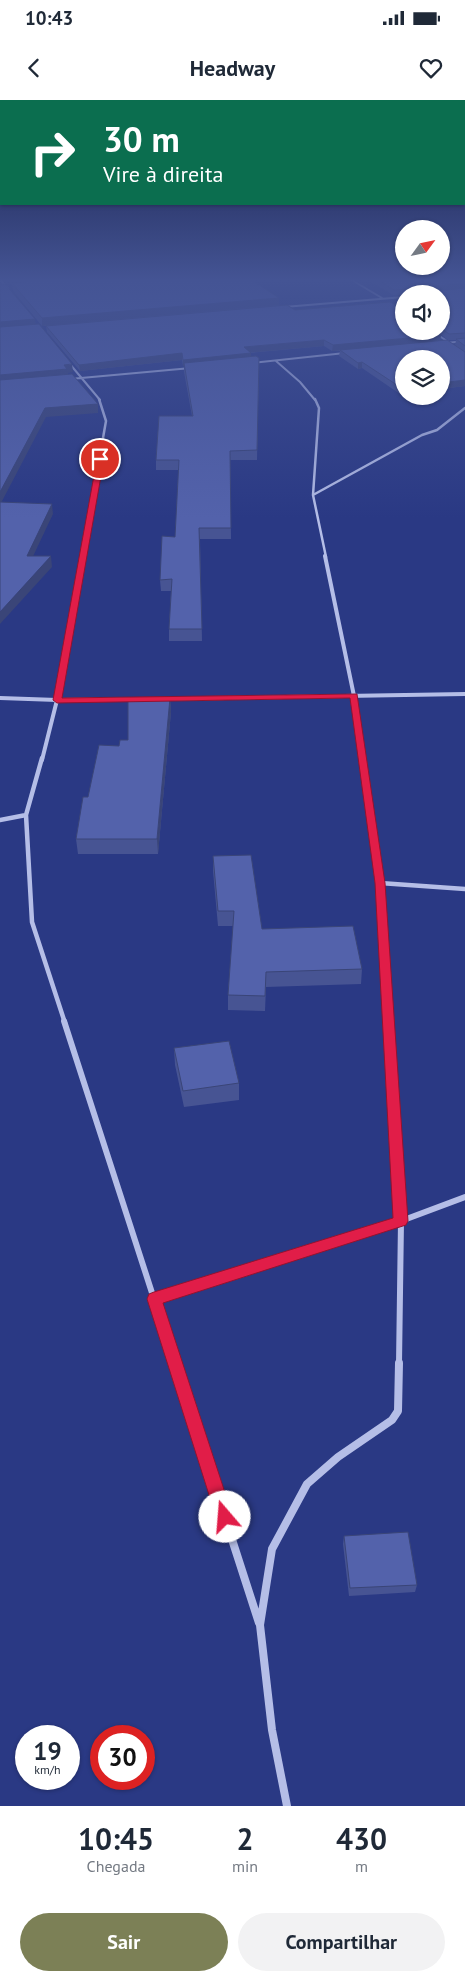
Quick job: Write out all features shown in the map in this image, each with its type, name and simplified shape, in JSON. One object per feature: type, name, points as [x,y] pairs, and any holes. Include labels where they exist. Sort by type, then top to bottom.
[{"type":"street","points":[[65,359],[100,400],[106,421],[57,700],[26,815],[32,922],[260,1625],[272,1730],[287,1806]]},
{"type":"street","points":[[247,363],[299,359]]},
{"type":"street","points":[[260,1625],[272,1548],[307,1484],[338,1457],[392,1420],[398,1411],[401,1221],[380,883],[354,696],[313,495],[319,408],[315,396],[306,386],[276,361]]},
{"type":"street","points":[[63,380],[198,368]]},
{"type":"street","points":[[313,495],[422,435],[437,430],[465,408]]},
{"type":"street","points":[[156,699],[465,694]]},
{"type":"street","points":[[0,698],[57,700],[136,699]]},
{"type":"street","points":[[0,820],[26,815]]},
{"type":"street","points":[[380,883],[465,889]]},
{"type":"street","points":[[154,1299],[401,1221],[465,1197]]},
{"type":"building","points":[[0,359],[68,359],[72,364],[64,365],[67,369],[0,375]]},
{"type":"building","points":[[74,359],[134,359],[79,365]]},
{"type":"building","points":[[229,359],[259,359],[257,450],[230,451],[231,528],[199,528],[202,629],[169,629],[172,579],[160,580],[162,536],[175,537],[179,460],[156,460],[159,416],[193,416],[184,363]]},
{"type":"building","points":[[352,359],[395,359],[395,384],[362,362],[358,363]]},
{"type":"building","points":[[450,359],[465,359],[465,380],[450,382]]},
{"type":"building","points":[[72,374],[98,404],[45,408],[0,492],[0,380]]},
{"type":"building","points":[[0,502],[52,504],[27,556],[51,556],[0,612]]},
{"type":"building","points":[[170,698],[157,839],[76,839],[83,797],[88,797],[99,745],[119,746],[120,740],[128,740],[128,699]]},
{"type":"building","points":[[251,855],[262,929],[353,926],[362,969],[266,972],[265,996],[228,995],[234,911],[218,911],[213,856]]},
{"type":"building","points":[[229,1041],[239,1083],[183,1091],[174,1048]]},
{"type":"building","points":[[408,1532],[417,1585],[350,1588],[344,1536]]},
{"type":"route","points":[[100,459],[57,700],[354,696],[380,883],[401,1221],[154,1299],[225,1517]]}]
